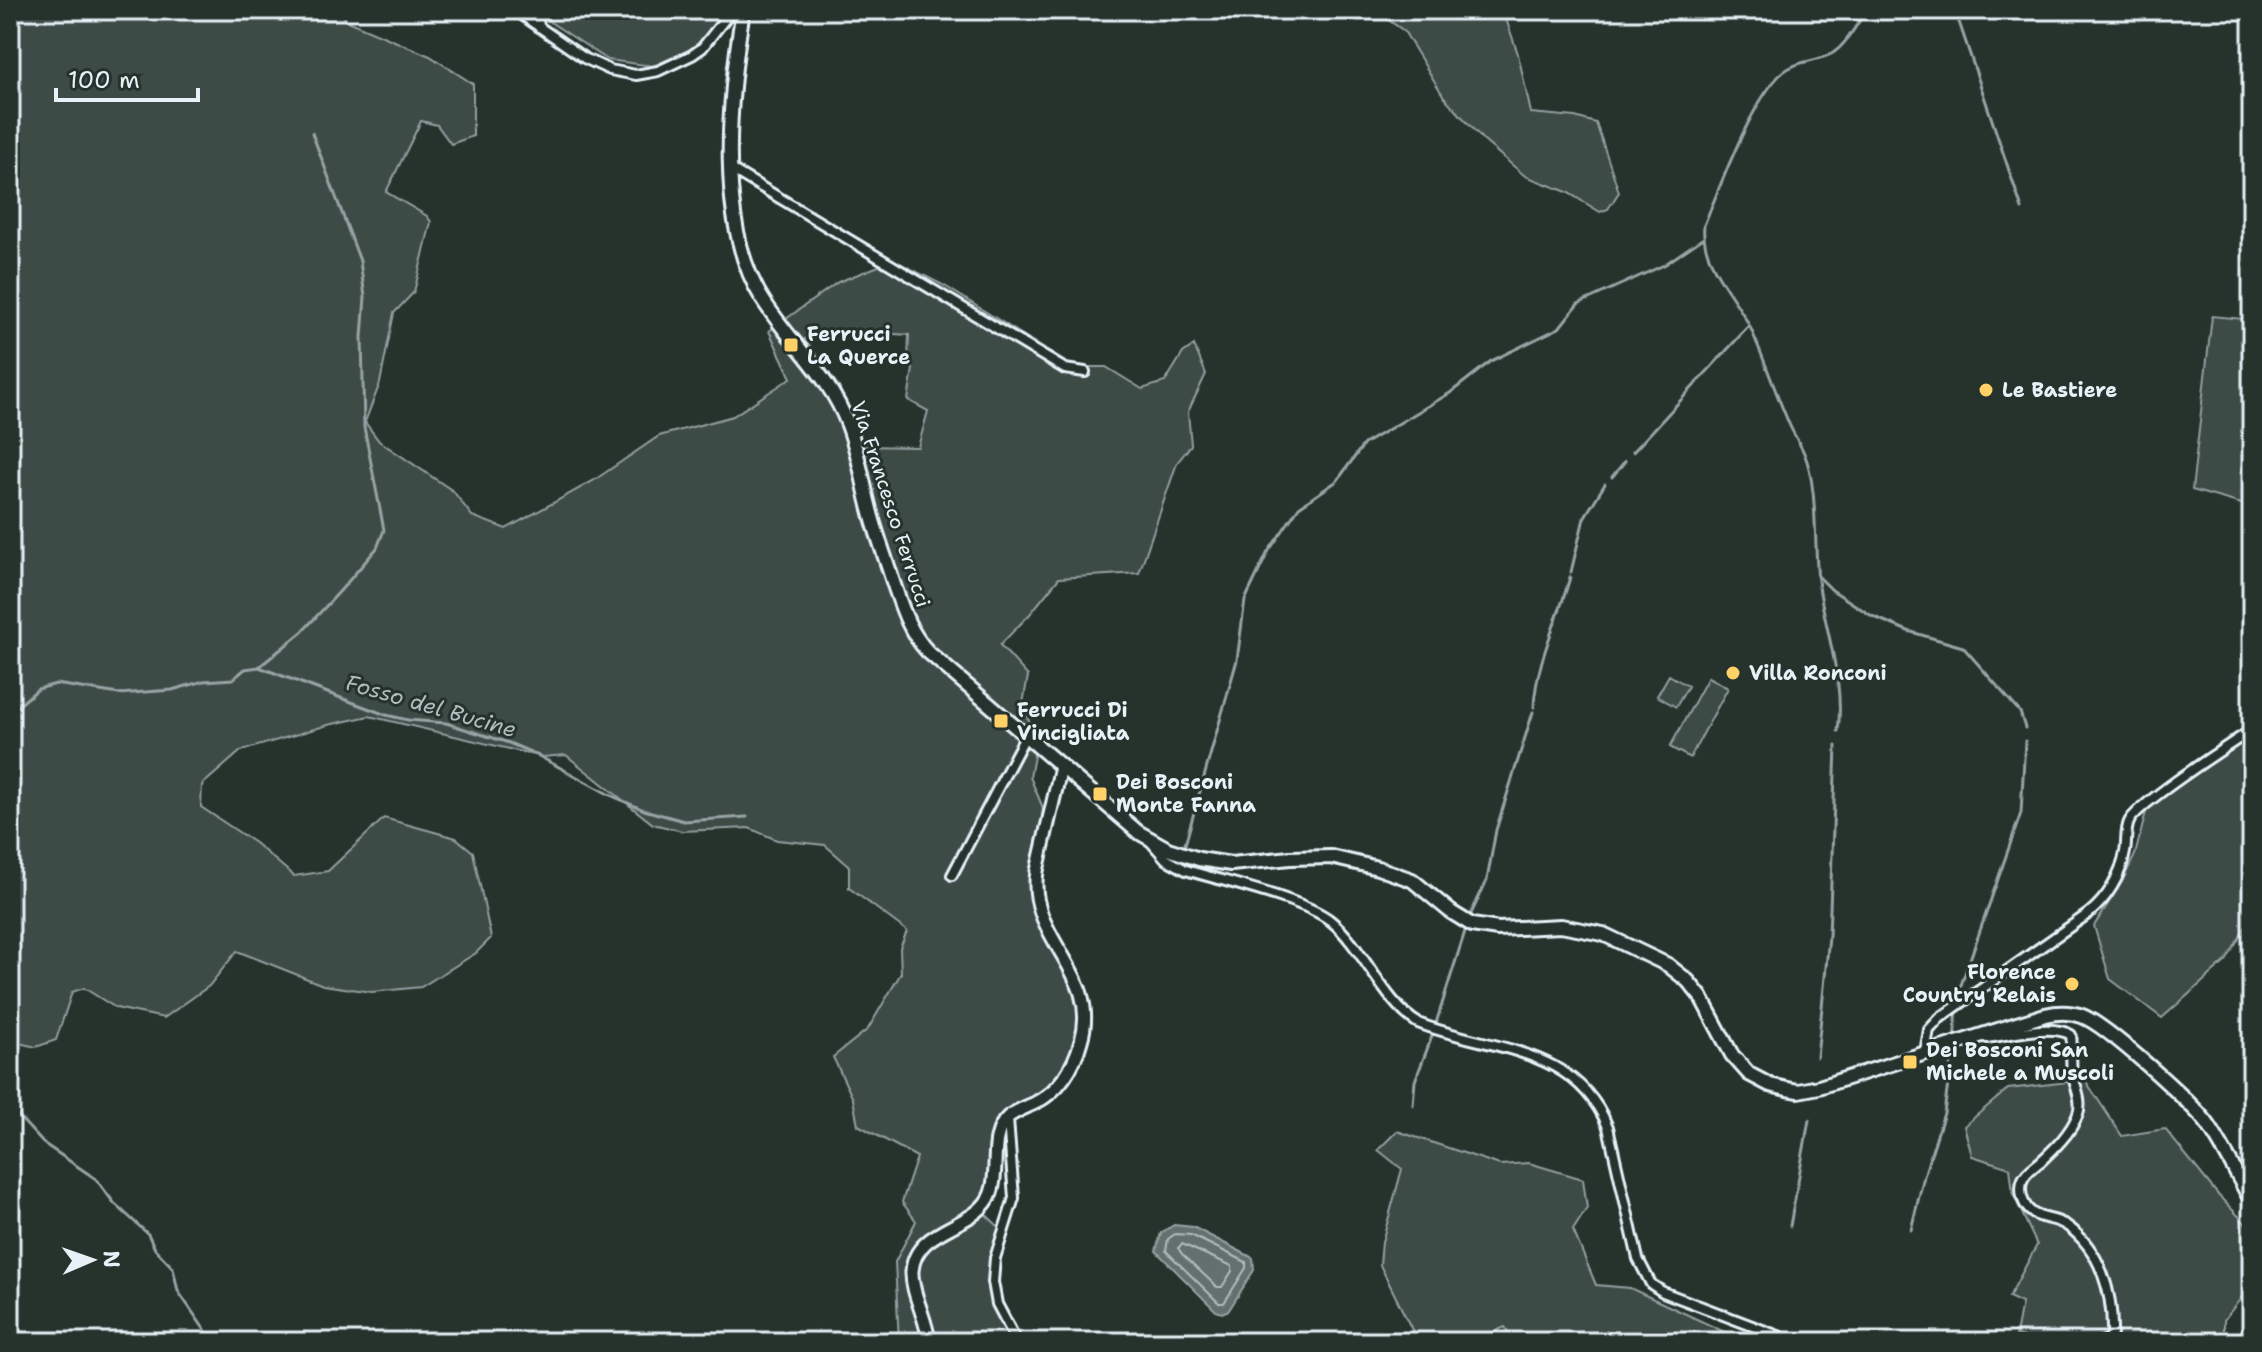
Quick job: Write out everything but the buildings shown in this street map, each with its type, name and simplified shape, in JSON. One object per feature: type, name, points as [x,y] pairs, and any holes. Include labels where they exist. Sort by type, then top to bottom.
[{"type":"main road","name":"Via Francesco Ferrucci","points":[[743,10],[733,89],[731,169],[736,227],[746,268],[772,313],[815,365],[842,411],[855,445],[871,514],[909,625],[928,652],[1150,840],[1186,856],[1244,864],[1317,856],[1398,874],[1422,886],[1468,923],[1498,929],[1561,926],[1590,930],[1668,965],[1695,987],[1740,1066],[1770,1085],[1807,1090],[1925,1052]]},
{"type":"main road","points":[[1925,1052],[2053,1013],[2071,1013],[2089,1019],[2194,1108],[2208,1124],[2252,1202]]},
{"type":"street","points":[[515,10],[567,48],[596,64],[636,75],[658,71],[692,55],[702,48],[732,10]]},
{"type":"street","points":[[537,10],[539,27]]},
{"type":"street","points":[[731,169],[1065,369],[1085,372]]},
{"type":"street","points":[[1925,1052],[1929,1030],[1953,1008],[2094,909],[2107,895],[2119,873],[2126,850],[2130,819],[2191,771],[2247,733]]},
{"type":"street","points":[[952,875],[1026,735]]},
{"type":"street","points":[[929,1342],[914,1285],[914,1261],[936,1235],[974,1213],[988,1200],[993,1188],[999,1133],[1008,1118],[1043,1099],[1058,1085],[1071,1066],[1084,1030],[1084,997],[1050,935],[1036,888],[1037,871],[1061,767]]},
{"type":"street","points":[[1150,840],[1166,859],[1186,870],[1321,914],[1346,936],[1412,1020],[1539,1058],[1582,1085],[1600,1108],[1608,1127],[1638,1259],[1651,1284],[1663,1292],[1794,1342]]},
{"type":"street","points":[[1959,1041],[2049,1030],[2071,1035],[2072,1075],[2080,1099],[2079,1112],[2067,1133],[2025,1175],[2021,1188],[2028,1208],[2044,1220],[2063,1223],[2075,1233],[2106,1279],[2111,1297],[2112,1334],[2102,1342]]},
{"type":"street","points":[[1008,1118],[1014,1198],[995,1258],[993,1282],[997,1304],[1017,1342]]},
{"type":"shaded area","points":[[10,10],[339,10],[347,21],[430,56],[473,84],[473,136],[451,144],[437,125],[421,121],[386,192],[427,216],[431,222],[414,292],[394,313],[380,383],[365,422],[379,441],[453,491],[472,516],[506,529],[593,481],[659,436],[733,416],[791,378],[769,331],[838,282],[894,260],[945,286],[1073,367],[1106,367],[1142,389],[1165,382],[1183,353],[1194,345],[1206,374],[1188,412],[1191,445],[1177,463],[1139,573],[1059,578],[1000,645],[1028,676],[1022,709],[1038,735],[1030,777],[1043,808],[1034,886],[1074,986],[1082,1018],[1071,1058],[1051,1087],[1010,1110],[987,1191],[977,1206],[999,1227],[990,1262],[989,1287],[1013,1342],[899,1342],[895,1262],[916,1221],[902,1202],[917,1157],[858,1125],[853,1099],[833,1057],[868,1029],[901,973],[900,948],[907,931],[849,888],[849,866],[825,845],[777,840],[749,828],[682,831],[653,824],[566,755],[543,757],[369,716],[241,751],[202,785],[201,807],[255,843],[294,876],[328,871],[384,818],[456,838],[473,852],[491,938],[476,953],[421,987],[372,992],[323,985],[237,951],[209,986],[164,1018],[116,1008],[84,988],[72,992],[56,1040],[36,1047],[10,1041]],"holes":[[[819,333],[909,335],[908,360],[913,369],[908,400],[928,411],[918,447],[862,446],[839,387],[805,339]]]},
{"type":"shaded area","points":[[532,10],[728,10],[699,46],[653,66],[608,60]]},
{"type":"shaded area","points":[[1374,10],[1503,10],[1518,54],[1531,113],[1575,117],[1596,123],[1619,192],[1608,209],[1600,212],[1567,192],[1525,176],[1484,141],[1444,97],[1404,31]]},
{"type":"shaded area","points":[[2252,315],[2252,507],[2192,490],[2212,316],[2244,319]]},
{"type":"shaded area","points":[[1669,675],[1688,686],[1676,707],[1657,696]]},
{"type":"shaded area","points":[[1708,677],[1728,688],[1690,758],[1670,747]]},
{"type":"shaded area","points":[[2252,734],[2252,916],[2226,961],[2162,1018],[2110,979],[2094,926],[2135,855],[2147,808]]},
{"type":"shaded area","points":[[2085,1080],[2122,1136],[2165,1129],[2219,1196],[2252,1230],[2252,1284],[2224,1320],[2224,1342],[2040,1342],[2016,1335],[2022,1303],[2009,1297],[2037,1245],[2013,1194],[2010,1168],[1972,1156],[1964,1126],[2008,1089]]},
{"type":"shaded area","points":[[1397,1131],[1500,1165],[1529,1163],[1583,1179],[1587,1208],[1573,1230],[1596,1285],[1630,1288],[1746,1342],[1514,1342],[1505,1327],[1470,1342],[1418,1342],[1380,1265],[1382,1242],[1402,1169],[1378,1150]]},
{"type":"water","points":[[1174,1225],[1193,1227],[1253,1258],[1254,1270],[1229,1310],[1222,1313],[1216,1311],[1156,1251],[1161,1233]]},
{"type":"waterway","points":[[1838,731],[1839,693],[1818,580],[1812,481],[1804,453],[1751,329],[1713,266],[1704,239],[1704,225],[1738,144],[1770,86],[1788,69],[1833,53],[1867,10]]},
{"type":"waterway","points":[[1955,10],[2022,209]]},
{"type":"waterway","points":[[259,667],[302,632],[340,591],[377,548],[384,530],[364,427],[362,337],[365,297],[360,261],[312,133]]},
{"type":"waterway","points":[[1184,848],[1237,660],[1245,600],[1268,552],[1299,507],[1337,481],[1364,444],[1450,393],[1491,361],[1559,328],[1578,304],[1664,265],[1702,239]]},
{"type":"waterway","points":[[1633,452],[1749,326]]},
{"type":"waterway","points":[[1612,477],[1625,461]]},
{"type":"waterway","points":[[1571,572],[1584,518],[1605,484]]},
{"type":"waterway","points":[[1818,576],[1832,590],[1872,616],[1908,631],[1963,647],[2020,712],[2025,728]]},
{"type":"waterway","points":[[1534,707],[1543,657],[1570,577]]},
{"type":"waterway","name":"Fosso del Bucine","points":[[10,707],[18,706],[38,689],[56,684],[119,694],[172,690],[204,681],[233,679],[245,669],[259,667],[386,715],[446,723],[509,743],[644,810],[684,821],[747,817]]},
{"type":"waterway","points":[[1469,918],[1487,880],[1496,830],[1533,712]]},
{"type":"waterway","points":[[1954,1040],[1959,991],[2021,813],[2025,741]]},
{"type":"waterway","points":[[1817,1057],[1829,937],[1836,746]]},
{"type":"waterway","points":[[1413,1105],[1415,1081],[1467,925]]},
{"type":"waterway","points":[[1911,1230],[1944,1113],[1953,1047]]},
{"type":"waterway","points":[[10,1107],[43,1143],[96,1179],[114,1203],[148,1234],[155,1249],[173,1268],[178,1291],[213,1342]]},
{"type":"waterway","points":[[1790,1226],[1809,1120]]},
{"type":"place","name":"Ferrucci La Querce","points":[[791,345]]},
{"type":"place","name":"Le Bastiere","points":[[1986,390]]},
{"type":"place","name":"Villa Ronconi","points":[[1733,673]]},
{"type":"place","name":"Ferrucci Di Vincigliata","points":[[1001,721]]},
{"type":"place","name":"Dei Bosconi Monte Fanna","points":[[1100,794]]},
{"type":"place","name":"Florence Country Relais","points":[[2072,984]]},
{"type":"place","name":"Dei Bosconi San Michele a Muscoli","points":[[1910,1062]]}]
